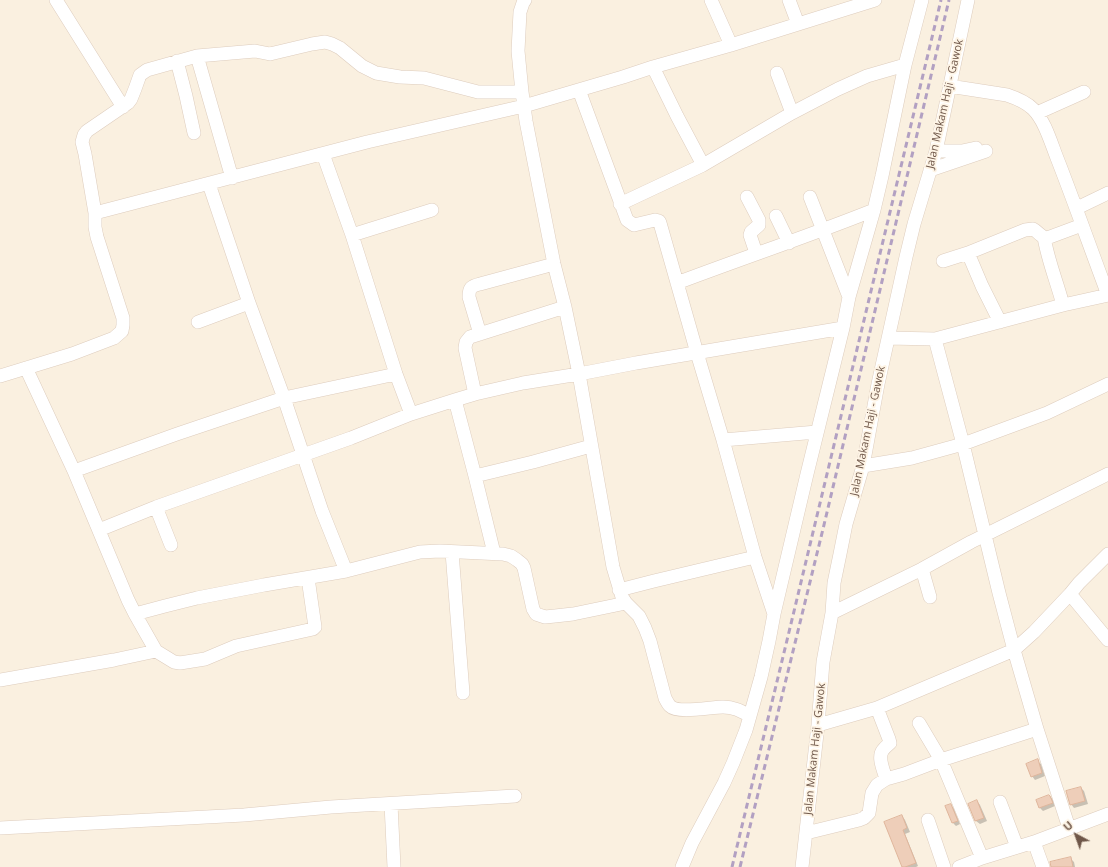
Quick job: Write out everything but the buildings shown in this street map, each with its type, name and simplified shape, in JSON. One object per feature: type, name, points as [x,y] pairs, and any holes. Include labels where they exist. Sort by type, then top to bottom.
[{"type":"street","points":[[56,0],[123,107]]},
{"type":"street","points":[[525,0],[521,8],[519,20],[518,52],[529,139],[554,264],[579,374],[613,567],[619,590],[626,603],[638,616],[645,628],[650,641],[665,698],[670,706],[681,710],[723,707],[738,709],[750,716]]},
{"type":"street","points":[[711,0],[731,45]]},
{"type":"street","points":[[789,0],[798,24]]},
{"type":"street","points":[[95,213],[323,154],[524,106],[731,45],[875,0]]},
{"type":"street","points":[[682,867],[692,843],[733,763],[750,716],[763,670],[774,614],[843,328],[849,297],[874,210],[905,65],[922,0]]},
{"type":"street","name":"Jalan Makam Haji - Gawok","points":[[802,867],[818,725],[823,662],[832,613],[834,583],[846,524],[864,466],[878,384],[888,338],[914,224],[936,150],[966,6]]},
{"type":"street","points":[[0,376],[72,354],[114,338],[122,331],[123,318],[97,237],[95,213],[82,138],[94,125],[123,107],[131,99],[138,80],[147,70],[197,56],[255,51],[274,54],[325,42],[340,48],[362,66],[376,73],[424,78],[478,92],[522,92]]},
{"type":"street","points":[[197,56],[232,178]]},
{"type":"street","points":[[177,61],[194,133]]},
{"type":"street","points":[[620,204],[703,164],[792,113],[838,89],[860,79],[905,65]]},
{"type":"street","points":[[653,67],[703,164]]},
{"type":"street","points":[[777,73],[792,113]]},
{"type":"street","points":[[888,338],[934,339],[1063,305],[1108,295],[1077,208],[1046,131],[1037,113],[1014,97],[949,86]]},
{"type":"street","points":[[579,90],[627,220],[634,225],[655,220],[658,221],[723,440],[755,557],[774,614]]},
{"type":"street","points":[[1037,113],[1084,92]]},
{"type":"street","points":[[930,170],[981,150],[936,150]]},
{"type":"street","points":[[323,154],[352,234],[396,374],[411,414]]},
{"type":"street","points":[[209,184],[249,303],[284,398],[302,455],[346,571]]},
{"type":"street","points":[[1077,208],[1108,193]]},
{"type":"street","points":[[747,197],[760,222],[758,227],[750,234],[756,253]]},
{"type":"street","points":[[810,198],[849,297]]},
{"type":"street","points":[[352,234],[432,210]]},
{"type":"street","points":[[677,283],[756,253],[789,243],[874,210]]},
{"type":"street","points":[[776,216],[789,243]]},
{"type":"street","points":[[1044,238],[1082,225]]},
{"type":"street","points":[[943,261],[968,253],[1025,230],[1035,230],[1044,238],[1063,305]]},
{"type":"street","points":[[968,253],[1000,322]]},
{"type":"street","points":[[480,334],[469,297],[471,288],[480,284],[554,264]]},
{"type":"street","points":[[198,322],[249,303]]},
{"type":"street","points":[[475,394],[465,348],[465,345],[470,337],[565,307]]},
{"type":"street","points":[[99,530],[411,414],[475,394],[523,383],[843,328]]},
{"type":"street","points":[[934,339],[963,444],[1014,650],[1037,729],[1069,828]]},
{"type":"street","points":[[26,368],[74,471],[128,600],[156,651],[174,662],[180,663],[196,661],[205,659],[236,646],[312,629],[315,626],[308,578]]},
{"type":"street","points":[[74,471],[284,398],[396,374]]},
{"type":"street","points":[[864,466],[912,458],[963,444],[1046,414],[1108,384]]},
{"type":"street","points":[[455,400],[494,553]]},
{"type":"street","points":[[723,440],[817,432]]},
{"type":"street","points":[[475,476],[591,446]]},
{"type":"street","points":[[832,613],[1108,474]]},
{"type":"street","points":[[156,508],[171,545]]},
{"type":"street","points":[[135,614],[197,598],[346,571],[420,552],[440,551],[494,553],[511,556],[522,564],[524,568],[533,609],[536,614],[545,617],[573,614],[626,603]]},
{"type":"street","points":[[452,552],[463,693]]},
{"type":"street","points":[[818,725],[877,708],[1014,650],[1034,632],[1108,554]]},
{"type":"street","points":[[619,590],[755,557]]},
{"type":"street","points":[[922,569],[930,597]]},
{"type":"street","points":[[1070,594],[1108,640]]},
{"type":"street","points":[[0,680],[156,651]]},
{"type":"street","points":[[877,708],[890,740],[890,743],[881,753],[886,779]]},
{"type":"street","points":[[919,723],[941,760],[982,858]]},
{"type":"street","points":[[806,833],[864,818],[869,812],[872,793],[877,785],[886,779],[1037,729]]},
{"type":"street","points":[[0,828],[244,815],[331,807],[515,796]]},
{"type":"street","points":[[1000,802],[1017,847]]},
{"type":"street","points":[[390,804],[394,867]]},
{"type":"street","points":[[959,867],[982,858],[1034,842],[1108,814]]},
{"type":"street","points":[[928,820],[944,867]]},
{"type":"street","points":[[1034,842],[1042,867]]},
{"type":"railway","points":[[732,867],[941,0]]},
{"type":"railway","points":[[740,867],[823,529],[949,0]]}]
